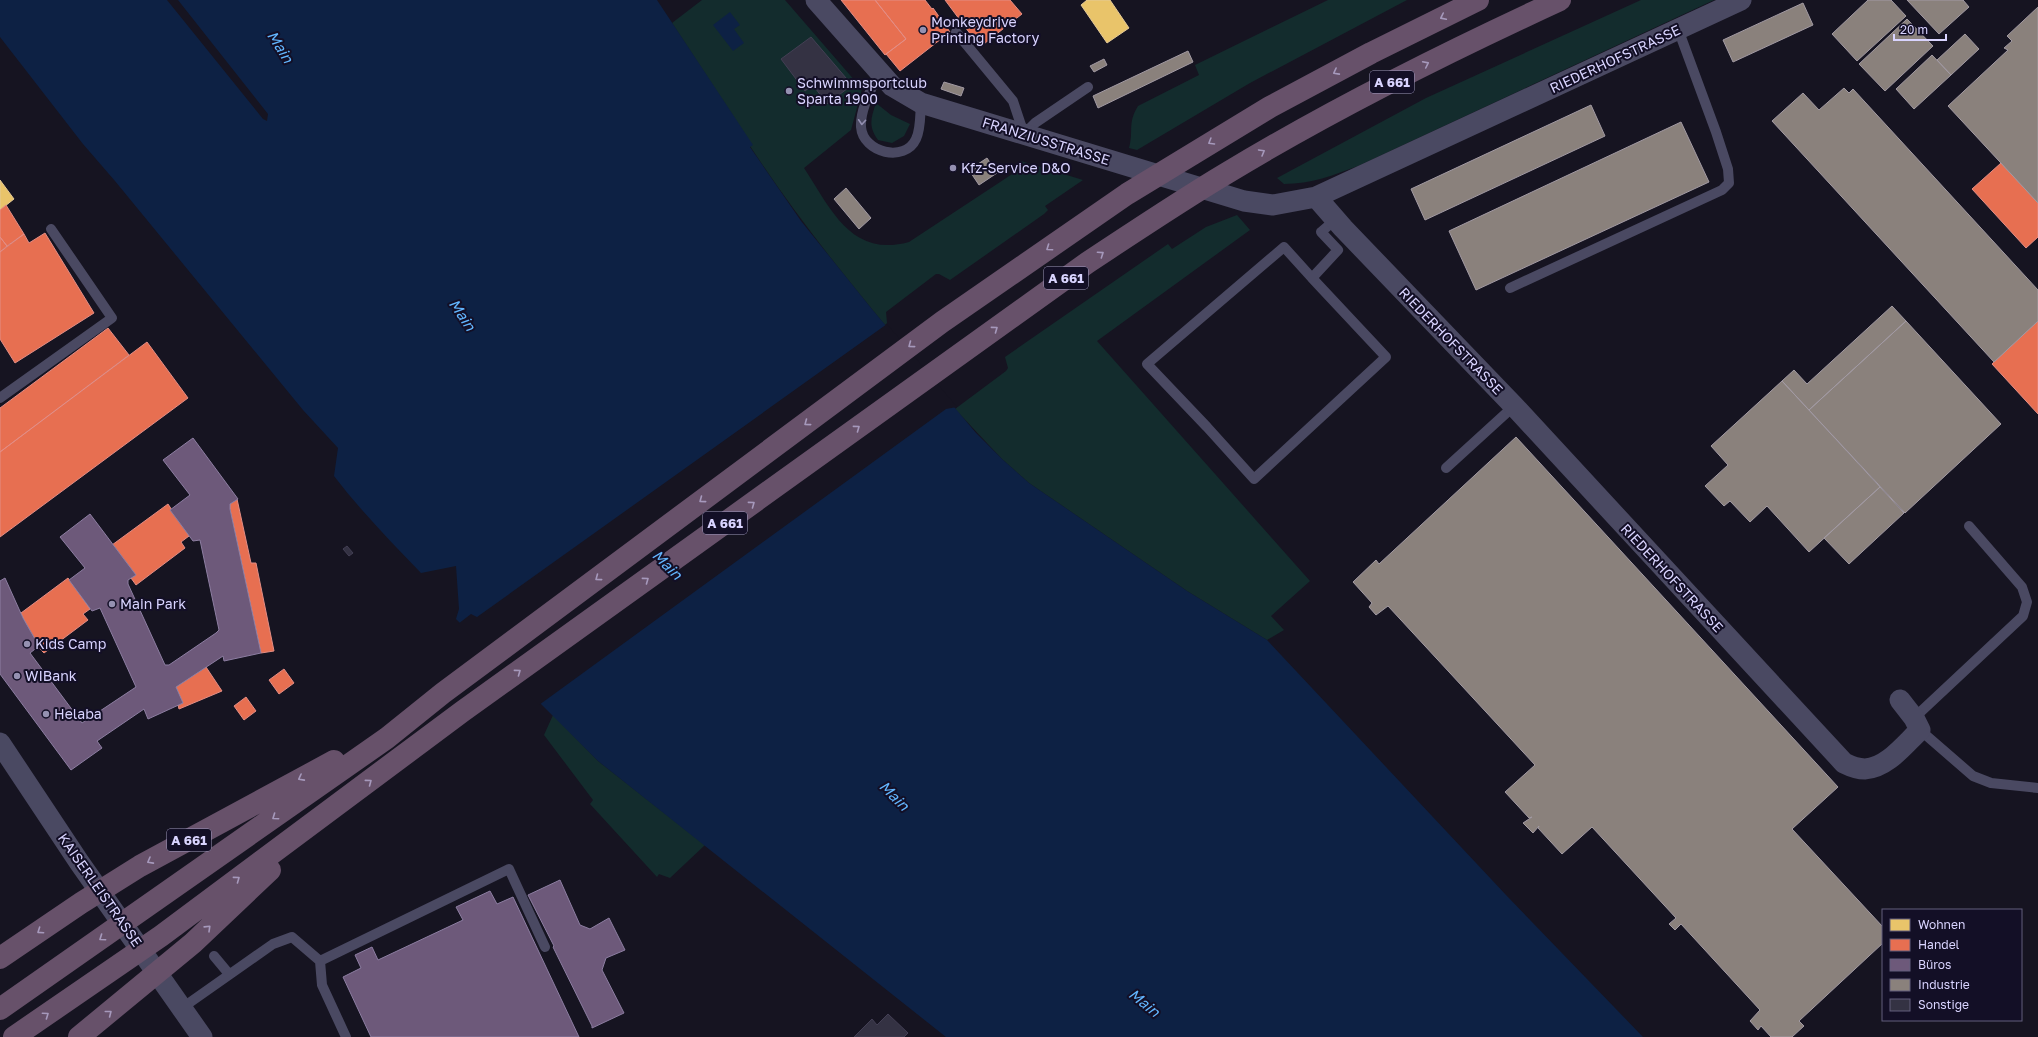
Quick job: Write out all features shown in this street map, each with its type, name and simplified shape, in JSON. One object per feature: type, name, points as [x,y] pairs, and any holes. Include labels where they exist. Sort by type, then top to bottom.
[{"type":"highway","name":"A 661","points":[[0,1009],[387,738],[450,688],[942,322],[1127,194],[1270,107],[1370,53],[1478,0]]},
{"type":"highway","name":"A 661","points":[[14,1037],[161,936],[463,711],[1087,263],[1170,208],[1228,172],[1318,121],[1403,76],[1560,0]]},
{"type":"highway","name":"A 661","points":[[0,958],[81,903],[140,866],[297,780],[387,738]]},
{"type":"highway","name":"A 661","points":[[79,1037],[193,943],[338,805]]},
{"type":"street","name":"FRANZIUSSTRASSE","points":[[816,0],[892,86],[921,103],[1244,202],[1273,205],[1316,197]]},
{"type":"street","name":"RIEDERHOFSTRASSE","points":[[1741,0],[1316,197],[1335,220],[1514,406],[1844,763],[1864,769],[1874,767],[1888,760],[1917,724]]},
{"type":"street","points":[[1900,700],[1917,724]]},
{"type":"street","name":"KAISERLEISTRASSE","points":[[0,742],[79,862],[202,1037]]},
{"type":"lane","points":[[1510,288],[1722,190],[1729,183],[1728,170],[1716,132],[1678,29]]},
{"type":"lane","points":[[956,32],[1013,101],[1024,134],[1034,123],[1088,87]]},
{"type":"lane","points":[[879,72],[862,117],[861,128],[863,137],[869,145],[877,150],[887,152],[900,151],[910,148],[916,140],[919,130],[921,103]]},
{"type":"lane","points":[[1312,278],[1338,250],[1321,232],[1335,220]]},
{"type":"lane","points":[[0,398],[112,318],[51,229]]},
{"type":"lane","points":[[1284,247],[1312,278],[1386,358],[1254,479],[1203,422],[1147,364],[1284,247]]},
{"type":"lane","points":[[1446,468],[1514,406]]},
{"type":"lane","points":[[1969,526],[2022,587],[2027,602],[2023,616],[1917,724],[1973,776],[1990,783],[2038,788]]},
{"type":"lane","points":[[320,961],[509,869],[545,946]]},
{"type":"lane","points":[[182,1008],[273,944],[292,937],[320,961],[322,985],[346,1037]]},
{"type":"lane","points":[[214,956],[229,974]]},
{"type":"green space","points":[[702,0],[785,0],[862,89],[851,130],[804,168],[834,214],[857,236],[872,243],[889,245],[909,242],[1020,169],[1021,161],[1083,180],[1045,206],[1048,210],[1044,214],[950,280],[936,274],[886,312],[887,323],[885,325],[798,215],[750,146],[752,145],[672,23]]},
{"type":"green space","points":[[1328,0],[1407,0],[1250,83],[1137,150],[1129,148],[1133,118],[1138,106],[1199,75],[1195,65]]},
{"type":"green space","points":[[1641,0],[1714,0],[1358,166],[1331,176],[1294,184],[1284,184],[1277,178],[1426,98]]},
{"type":"green space","points":[[876,103],[891,115],[910,124],[904,136],[892,143],[878,140],[871,122]]},
{"type":"green space","points":[[1237,215],[1250,230],[1097,341],[1310,581],[1271,616],[1284,630],[1267,640],[1187,591],[1029,483],[1002,459],[955,409],[1006,371],[1008,368],[1005,357],[1168,244],[1172,249],[1206,227]]},
{"type":"green space","points":[[553,715],[598,761],[705,845],[670,878],[659,874],[657,877],[590,804],[593,800],[544,735]]},
{"type":"water","name":"Main","points":[[0,0],[167,0],[263,119],[267,121],[268,114],[178,0],[657,0],[753,145],[750,147],[801,221],[871,308],[976,433],[1029,483],[1187,591],[1267,640],[1506,895],[1643,1037],[946,1037],[598,761],[456,619],[459,609],[456,566],[421,573],[376,526],[344,489],[334,476],[338,448],[303,410],[83,144],[0,37]]},
{"type":"water","points":[[730,12],[740,25],[734,29],[744,43],[733,51],[713,25]]},
{"type":"pier","points":[[887,324],[957,407],[946,409],[539,705],[458,624],[471,614],[477,617]]},
{"type":"building: Wohnen","points":[[1087,0],[1110,0],[1129,28],[1107,43],[1081,5]]},
{"type":"building: Wohnen","points":[[0,180],[14,199],[0,210]]},
{"type":"building: Handel","points":[[841,0],[875,0],[906,39],[885,55]]},
{"type":"building: Handel","points":[[875,0],[925,0],[932,9],[933,8],[950,32],[900,71],[886,54],[906,39]]},
{"type":"building: Handel","points":[[945,0],[1010,0],[1022,14],[980,47]]},
{"type":"building: Handel","points":[[2001,163],[2038,203],[2038,237],[2026,248],[1972,189]]},
{"type":"building: Handel","points":[[6,205],[24,234],[7,246],[0,237],[0,210]]},
{"type":"building: Handel","points":[[45,233],[94,313],[15,363],[0,339],[0,252],[24,234],[29,243]]},
{"type":"building: Handel","points":[[0,237],[7,246],[0,252]]},
{"type":"building: Handel","points":[[2038,321],[2038,414],[1992,364]]},
{"type":"building: Handel","points":[[108,328],[129,355],[0,452],[0,408]]},
{"type":"building: Handel","points":[[147,342],[188,398],[0,537],[0,452]]},
{"type":"building: Handel","points":[[237,499],[251,563],[256,563],[274,651],[261,653],[230,509],[230,504]]},
{"type":"building: Handel","points":[[168,504],[189,536],[181,542],[185,548],[136,585],[131,578],[136,575],[112,545]]},
{"type":"building: Handel","points":[[68,578],[90,609],[83,614],[88,620],[44,653],[36,645],[21,613]]},
{"type":"building: Handel","points":[[206,667],[222,691],[179,709],[178,705],[183,703],[176,687]]},
{"type":"building: Handel","points":[[284,669],[294,683],[279,694],[269,680]]},
{"type":"building: Handel","points":[[246,697],[256,711],[244,720],[234,706]]},
{"type":"building: Büros","name":"Main Park","points":[[193,438],[238,499],[230,504],[230,509],[261,653],[224,661],[223,656],[176,687],[183,703],[148,719],[144,709],[97,741],[102,748],[71,770],[0,674],[0,581],[5,578],[23,618],[39,646],[30,653],[82,723],[136,687],[100,608],[92,611],[69,580],[85,568],[60,537],[90,514],[136,575],[128,580],[128,584],[165,665],[169,665],[216,633],[219,630],[200,540],[193,541],[170,510],[190,495],[163,460]]},
{"type":"building: Büros","points":[[560,880],[580,925],[590,929],[609,918],[625,950],[606,958],[602,970],[624,1013],[592,1028],[553,947],[554,946],[528,895]]},
{"type":"building: Büros","points":[[490,891],[497,904],[513,897],[579,1037],[371,1037],[343,977],[361,968],[355,955],[372,947],[378,960],[463,920],[456,907]]},
{"type":"building: Industrie","points":[[1868,0],[1891,0],[1906,16],[1857,61],[1832,34]]},
{"type":"building: Industrie","points":[[1907,0],[1963,0],[1969,7],[1939,34]]},
{"type":"building: Industrie","points":[[1803,3],[1813,25],[1733,62],[1723,40]]},
{"type":"building: Industrie","points":[[2038,7],[2038,203],[1948,106],[2008,50],[2004,48],[2012,41],[2007,36]]},
{"type":"building: Industrie","points":[[1907,19],[1933,46],[1885,91],[1859,64]]},
{"type":"building: Industrie","points":[[1965,34],[1979,49],[1951,75],[1937,60]]},
{"type":"building: Industrie","points":[[1188,51],[1193,62],[1098,108],[1093,96]]},
{"type":"building: Industrie","points":[[1932,55],[1951,75],[1914,109],[1896,89]]},
{"type":"building: Industrie","points":[[1104,59],[1107,65],[1094,72],[1090,66]]},
{"type":"building: Industrie","points":[[944,82],[964,88],[961,96],[941,89]]},
{"type":"building: Industrie","points":[[1844,88],[1849,93],[1853,89],[2038,290],[2038,321],[1994,362],[1772,121],[1803,93],[1819,110]]},
{"type":"building: Industrie","points":[[1591,105],[1605,136],[1425,220],[1411,189]]},
{"type":"building: Industrie","points":[[1681,122],[1709,182],[1476,290],[1449,231]]},
{"type":"building: Industrie","points":[[987,158],[997,173],[979,185],[969,170]]},
{"type":"building: Industrie","points":[[846,188],[871,218],[859,229],[834,199]]},
{"type":"building: Industrie","points":[[1892,306],[1906,321],[1809,410],[1782,381],[1794,370],[1807,384]]},
{"type":"building: Industrie","points":[[1906,321],[2001,424],[1905,513],[1809,410]]},
{"type":"building: Industrie","points":[[1782,381],[1880,487],[1809,552],[1767,506],[1750,522],[1730,501],[1724,506],[1705,486],[1728,465],[1711,446]]},
{"type":"building: Industrie","points":[[1516,437],[1838,787],[1792,829],[1882,926],[1882,944],[1799,1021],[1804,1026],[1792,1037],[1771,1037],[1761,1026],[1758,1030],[1750,1021],[1760,1010],[1681,924],[1675,930],[1669,924],[1676,918],[1592,827],[1562,854],[1538,828],[1539,826],[1533,833],[1523,823],[1532,817],[1529,818],[1505,792],[1535,765],[1388,606],[1376,615],[1369,607],[1372,603],[1353,582],[1376,560],[1379,564]]},
{"type":"building: Industrie","points":[[1880,487],[1904,513],[1849,564],[1824,538]]},
{"type":"building: Sonstige","points":[[811,37],[852,85],[827,104],[813,85],[805,91],[781,59]]},
{"type":"building: Sonstige","points":[[347,546],[353,553],[349,556],[343,549]]},
{"type":"building: Sonstige","points":[[888,1014],[908,1033],[904,1037],[854,1037],[872,1019],[877,1025]]},
{"type":"place","name":"Monkeydrive Printing Factory","points":[[923,30]]},
{"type":"place","name":"Schwimmsportclub Sparta 1900","points":[[789,91]]},
{"type":"place","name":"Kfz-Service D&O","points":[[953,168]]},
{"type":"place","name":"Main Park","points":[[112,604]]},
{"type":"place","name":"Kids Camp","points":[[27,644]]},
{"type":"place","name":"WIBank","points":[[17,676]]},
{"type":"place","name":"Helaba","points":[[46,714]]}]
